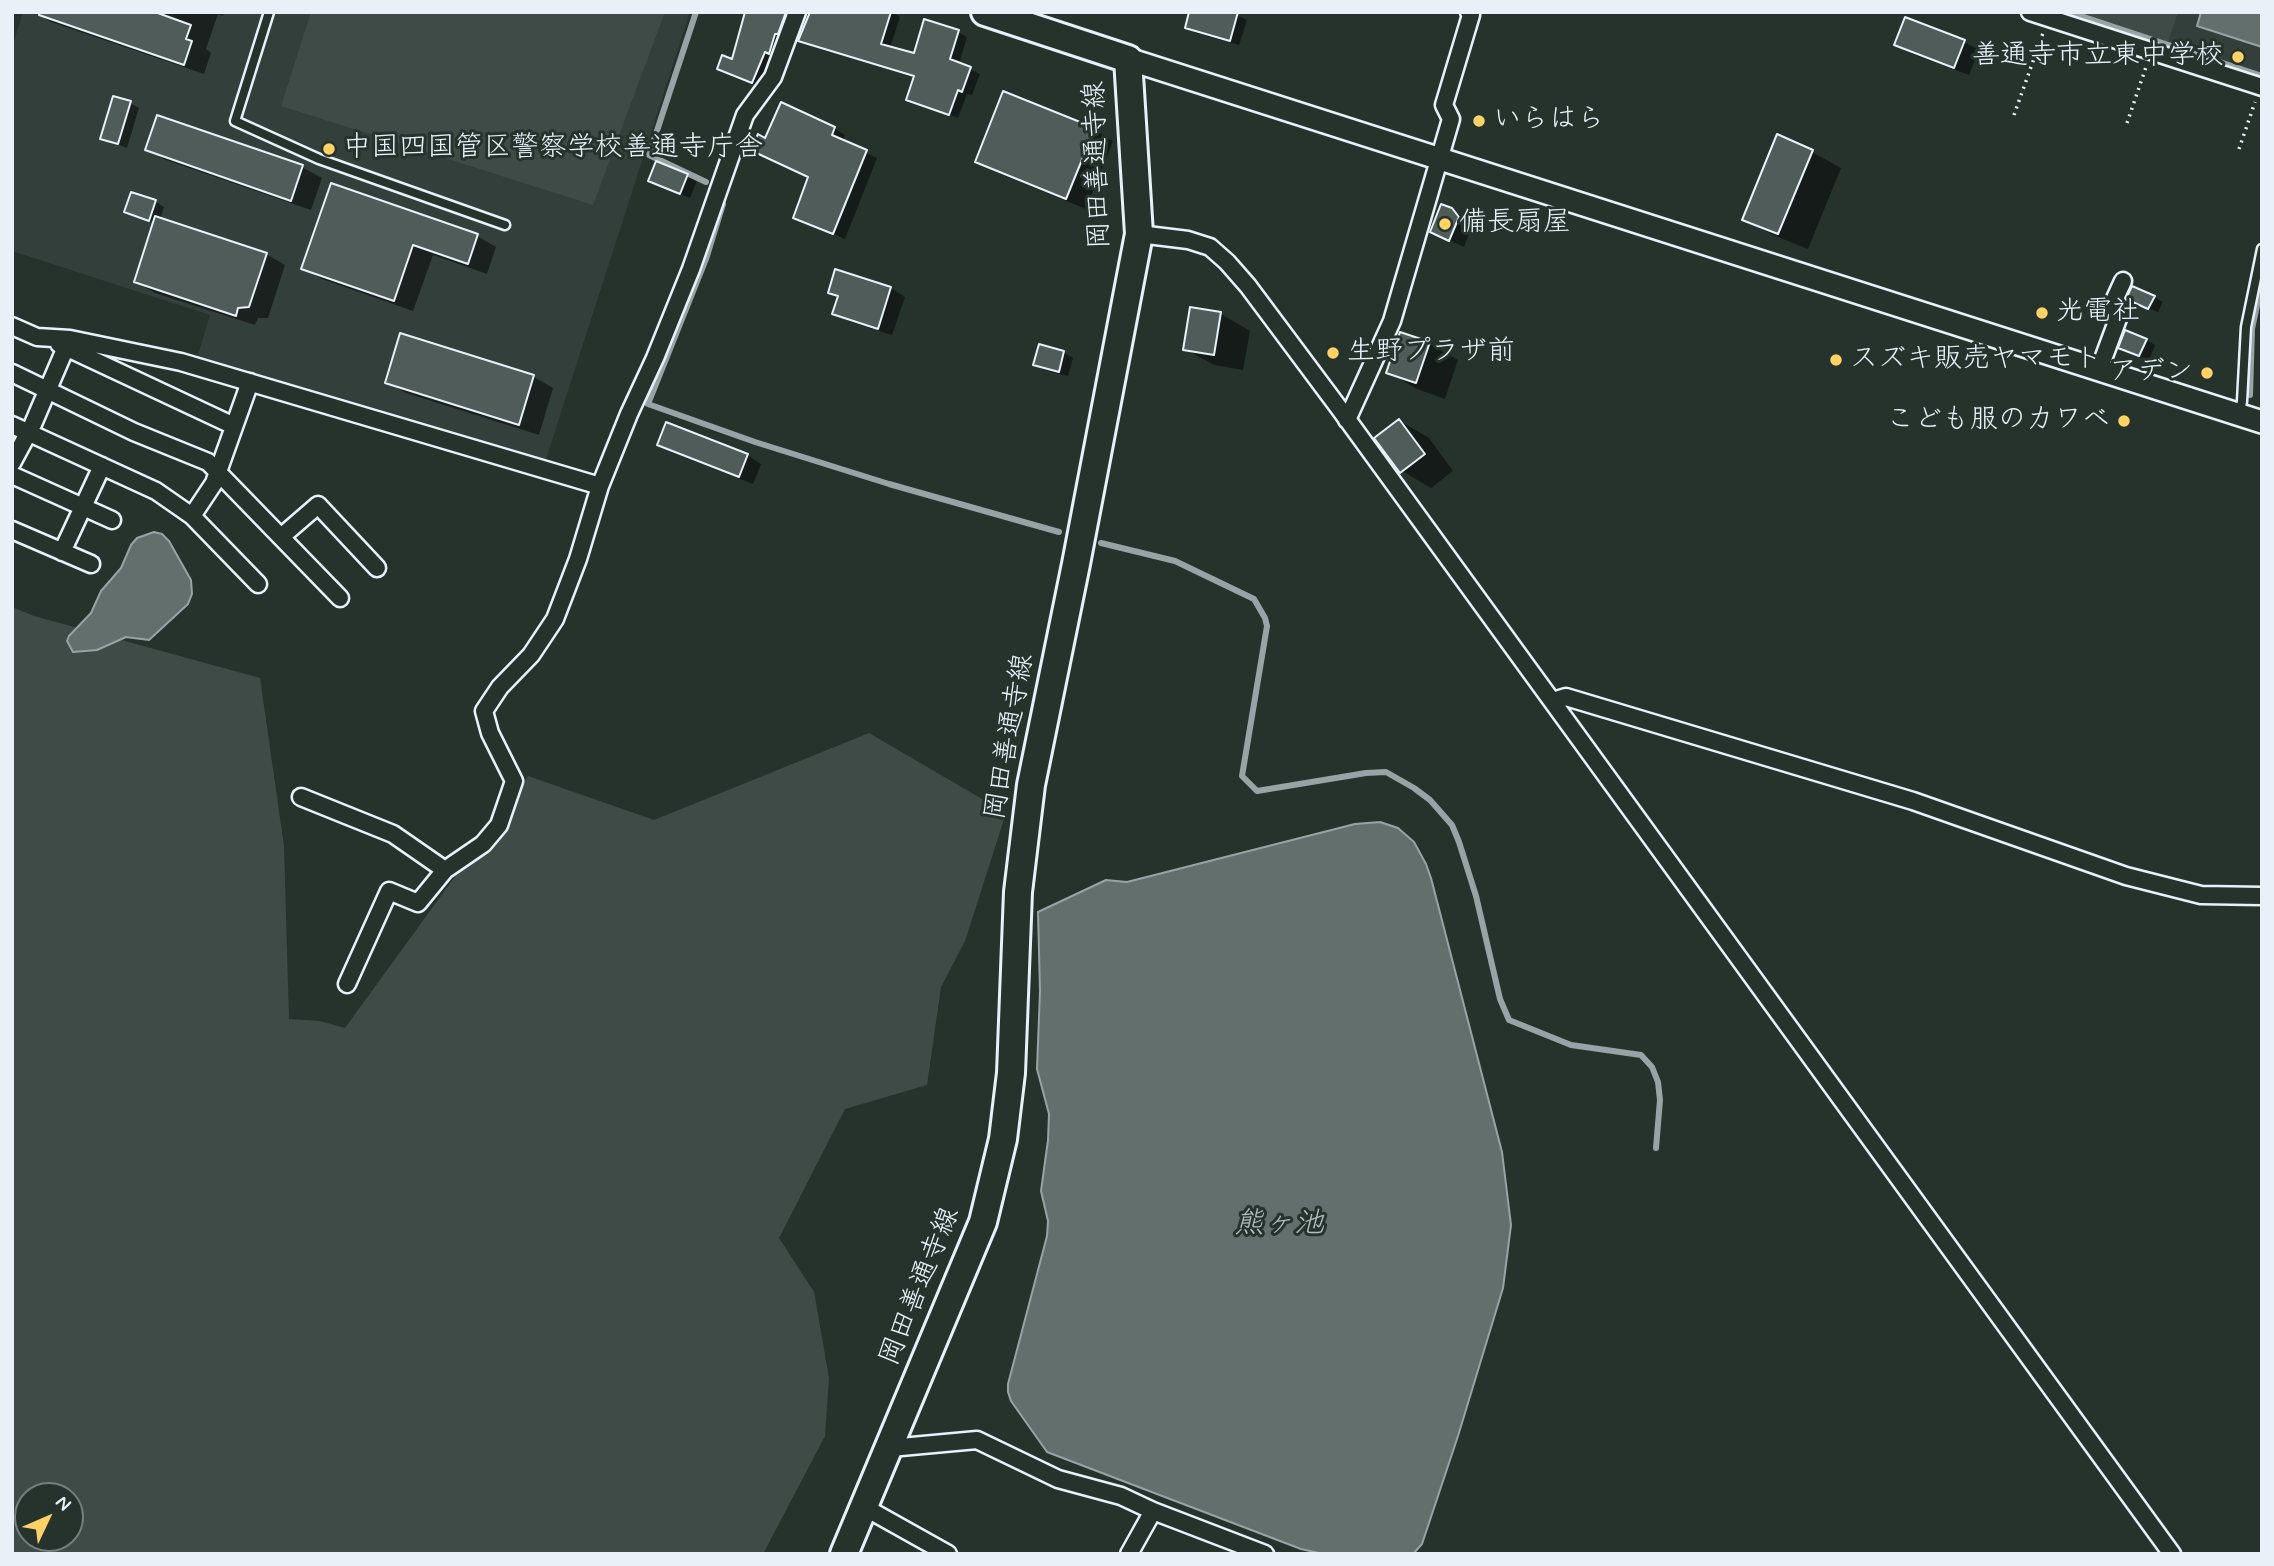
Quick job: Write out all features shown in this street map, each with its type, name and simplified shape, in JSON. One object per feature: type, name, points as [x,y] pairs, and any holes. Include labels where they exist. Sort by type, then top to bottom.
[{"type":"main road","name":"岡田善通寺線","points":[[844,1554],[983,1222],[1003,1139],[1011,1073],[1018,892],[1031,785],[1139,234],[1128,59],[985,12]]},
{"type":"street","points":[[346,984],[389,891],[418,903],[445,870],[483,844],[499,825],[514,781],[490,733],[484,711],[500,687],[531,655],[555,620],[578,559],[600,486],[691,269],[745,115],[773,76],[797,12]]},
{"type":"street","points":[[1347,420],[1392,321],[1451,119],[1444,105],[1471,15],[1469,12]]},
{"type":"street","points":[[2030,12],[2261,87]]},
{"type":"street","points":[[1128,59],[2262,422]]},
{"type":"street","points":[[1139,234],[1188,240],[1210,247],[1248,285],[2172,1554]]},
{"type":"street","points":[[2099,370],[2119,316],[2112,305],[2123,281]]},
{"type":"street","points":[[12,326],[37,337],[70,339],[181,362],[600,486]]},
{"type":"street","points":[[47,338],[234,426]]},
{"type":"street","points":[[12,463],[66,347]]},
{"type":"street","points":[[12,373],[134,432],[208,462],[340,598]]},
{"type":"street","points":[[192,516],[214,483],[250,382]]},
{"type":"street","points":[[12,425],[156,491],[192,516],[258,584]]},
{"type":"street","points":[[62,552],[102,466]]},
{"type":"street","points":[[12,475],[112,520]]},
{"type":"street","points":[[281,537],[318,505],[377,568]]},
{"type":"street","points":[[12,530],[91,564]]},
{"type":"street","points":[[1553,701],[1566,697],[1913,801],[2126,876],[2201,895],[2262,896]]},
{"type":"street","points":[[301,797],[393,834],[445,870]]},
{"type":"street","points":[[890,1448],[977,1440],[1058,1479],[1121,1496],[1265,1554]]},
{"type":"street","points":[[864,1507],[948,1554]]},
{"type":"street","points":[[1129,1554],[1153,1511]]},
{"type":"lane","points":[[269,12],[235,121],[318,159],[505,225]]},
{"type":"lane","points":[[2239,415],[2246,327],[2262,249]]},
{"type":"path","points":[[2014,115],[2048,18]]},
{"type":"path","points":[[2127,123],[2152,51]]},
{"type":"path","points":[[2239,149],[2261,87]]},
{"type":"shaded area","name":"中国四国管区警察学校善通寺庁舎","points":[[23,12],[690,12],[546,459],[197,358],[210,315],[12,251],[12,47]]},
{"type":"shaded area","points":[[311,12],[665,12],[593,205],[281,106]]},
{"type":"shaded area","name":"善通寺市立東中学校","points":[[2079,12],[2262,12],[2262,73],[2168,42]]},
{"type":"shaded area","points":[[2079,12],[2178,12],[2168,42]]},
{"type":"shaded area","points":[[12,607],[34,616],[260,678],[284,846],[289,1019],[320,1021],[345,1028],[528,776],[654,820],[869,733],[1006,813],[965,941],[941,987],[927,1085],[845,1109],[779,1238],[814,1292],[829,1378],[825,1436],[763,1554],[12,1554]]},
{"type":"water","points":[[2201,12],[2262,12],[2262,47],[2197,26]]},
{"type":"water","points":[[154,532],[162,534],[169,541],[191,580],[192,594],[188,604],[149,640],[126,637],[97,650],[73,652],[67,641],[69,636],[91,613],[101,591],[121,568],[131,545],[137,538]]},
{"type":"water","name":"熊ヶ池","points":[[1380,822],[1398,828],[1414,842],[1431,878],[1502,1152],[1511,1225],[1503,1288],[1422,1544],[1413,1554],[1323,1554],[1301,1549],[1047,1452],[1011,1401],[1008,1384],[1047,1236],[1048,1221],[1041,1191],[1049,1114],[1037,1069],[1040,991],[1038,912],[1106,880],[1127,882],[1355,824]]},
{"type":"building","points":[[39,12],[155,12],[191,25],[186,39],[192,41],[184,65],[39,15]]},
{"type":"building","points":[[745,12],[786,12],[769,54],[765,52],[752,83],[717,69],[722,55],[732,59]]},
{"type":"building","points":[[810,12],[891,12],[881,44],[914,53],[924,19],[959,30],[950,59],[971,67],[962,92],[958,90],[949,115],[906,100],[914,76],[798,41]]},
{"type":"building","points":[[1189,12],[1238,12],[1230,41],[1185,28]]},
{"type":"building","points":[[1905,17],[1965,40],[1954,68],[1894,45]]},
{"type":"building","points":[[1003,91],[1095,128],[1066,199],[975,162]]},
{"type":"building","points":[[113,96],[131,101],[118,144],[100,139]]},
{"type":"building","points":[[781,102],[835,127],[832,135],[867,150],[833,234],[793,218],[808,177],[750,150],[758,134],[765,138]]},
{"type":"building","points":[[157,115],[303,165],[291,201],[145,150]]},
{"type":"building","points":[[1777,134],[1813,150],[1778,234],[1742,220]]},
{"type":"building","points":[[656,161],[688,174],[680,194],[648,181]]},
{"type":"building","points":[[331,183],[478,234],[468,264],[413,245],[394,301],[301,269]]},
{"type":"building","points":[[131,192],[156,200],[149,221],[124,212]]},
{"type":"building","points":[[1441,204],[1452,208],[1459,217],[1449,241],[1430,232]]},
{"type":"building","points":[[155,216],[267,253],[249,307],[238,308],[236,316],[134,282]]},
{"type":"building","points":[[835,269],[891,287],[878,329],[832,314],[838,296],[828,293]]},
{"type":"building","points":[[2132,286],[2155,296],[2148,309],[2126,299]]},
{"type":"building","points":[[1190,307],[1221,312],[1214,355],[1183,350]]},
{"type":"building","points":[[2125,330],[2147,339],[2139,356],[2118,348]]},
{"type":"building","points":[[1400,332],[1430,342],[1416,383],[1386,373]]},
{"type":"building","points":[[400,333],[534,375],[519,425],[385,383]]},
{"type":"building","points":[[1039,344],[1064,351],[1059,372],[1033,365]]},
{"type":"building","points":[[1399,419],[1425,454],[1400,473],[1374,438]]},
{"type":"building","points":[[666,422],[748,454],[739,477],[657,445]]},
{"type":"waterway","points":[[696,12],[649,155],[706,182]]},
{"type":"waterway","points":[[2069,12],[2262,76]]},
{"type":"waterway","points":[[723,204],[706,259],[648,404],[755,442],[889,484],[1059,532]]},
{"type":"waterway","points":[[2250,395],[2252,329],[2262,282]]},
{"type":"waterway","points":[[1101,543],[1175,561],[1254,599],[1267,626],[1242,776],[1257,791],[1386,772],[1430,800],[1452,825],[1459,842],[1476,896],[1500,999],[1509,1020],[1571,1045],[1641,1055],[1652,1067],[1658,1082],[1660,1100],[1656,1148]]},
{"type":"place","name":"善通寺市立東中学校","points":[[2238,57]]},
{"type":"place","name":"いらはら","points":[[1479,121]]},
{"type":"place","name":"中国四国管区警察学校善通寺庁舎","points":[[329,149]]},
{"type":"place","name":"備長扇屋","points":[[1445,224]]},
{"type":"place","name":"光電社","points":[[2042,313]]},
{"type":"place","name":"生野プラザ前","points":[[1333,353]]},
{"type":"place","name":"スズキ販売ヤマモト","points":[[1836,360]]},
{"type":"place","name":"アデン","points":[[2207,373]]},
{"type":"place","name":"こども服のカワベ","points":[[2124,421]]}]
